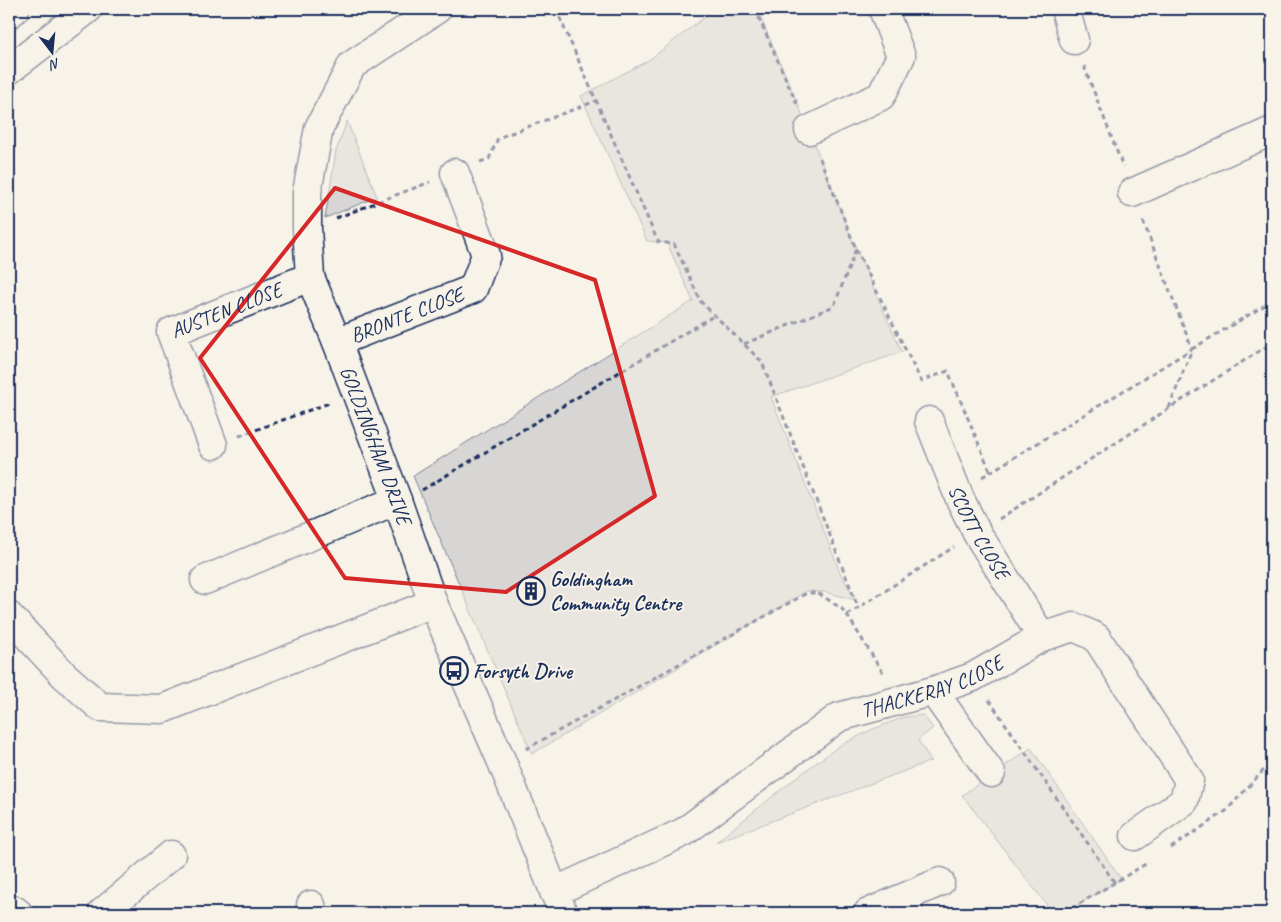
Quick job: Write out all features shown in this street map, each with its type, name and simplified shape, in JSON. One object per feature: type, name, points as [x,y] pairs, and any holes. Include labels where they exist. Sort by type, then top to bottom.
[{"type":"main road","points":[[9,14],[15,9]]},
{"type":"main road","points":[[9,70],[88,9]]},
{"type":"main road","name":"GOLDINGHAM DRIVE","points":[[437,9],[352,65],[319,128],[307,192],[310,277],[398,502],[433,603],[502,762],[558,902]]},
{"type":"main road","points":[[809,130],[881,96],[901,56],[883,9]]},
{"type":"main road","points":[[1065,9],[1074,40]]},
{"type":"main road","points":[[1132,192],[1272,131]]},
{"type":"main road","name":"BRONTE CLOSE","points":[[337,342],[474,289],[486,255],[454,173]]},
{"type":"main road","name":"AUSTEN CLOSE","points":[[213,445],[171,332],[310,277]]},
{"type":"main road","name":"SCOTT CLOSE","points":[[929,422],[960,499],[977,533],[1042,637]]},
{"type":"main road","points":[[205,580],[398,502]]},
{"type":"main road","points":[[9,616],[64,675],[100,707],[162,709],[433,603]]},
{"type":"main road","name":"THACKERAY CLOSE","points":[[558,902],[684,832],[839,717],[933,691],[973,677],[1042,637],[1074,627],[1096,637],[1189,780],[1184,801],[1135,836]]},
{"type":"main road","points":[[933,691],[992,773]]},
{"type":"main road","points":[[102,913],[171,855]]},
{"type":"main road","points":[[868,913],[904,907],[940,882]]},
{"type":"path","points":[[556,9],[658,242],[674,244],[701,302],[762,362],[858,607]]},
{"type":"path","points":[[755,9],[809,130],[856,249],[920,380],[948,371],[991,473],[1272,301]]},
{"type":"path","points":[[1074,40],[1192,349],[1168,409]]},
{"type":"path","points":[[744,344],[834,306],[856,249]]},
{"type":"path","points":[[398,502],[715,315]]},
{"type":"path","points":[[847,615],[1272,343]]},
{"type":"path","points":[[213,445],[356,393]]},
{"type":"path","points":[[502,762],[807,593],[818,593],[842,609],[900,700]]},
{"type":"path","points":[[973,677],[1115,883]]},
{"type":"highlighted area","points":[[335,188],[595,280],[655,496],[506,592],[345,578],[200,358]]},
{"type":"shaded area","points":[[715,9],[757,9],[809,130],[856,249],[902,352],[771,397],[840,572],[856,600],[824,592],[807,591],[532,754],[413,476],[693,301],[667,243],[647,241],[581,96],[649,60]]},
{"type":"shaded area","points":[[347,121],[377,197],[325,218],[336,151]]},
{"type":"shaded area","points":[[923,715],[933,728],[918,740],[931,761],[716,842],[839,746],[873,729],[905,717]]},
{"type":"shaded area","points":[[1031,748],[1121,879],[1064,913],[1053,913],[962,795]]},
{"type":"place","name":"Goldingham Community Centre","points":[[531,591]]},
{"type":"place","name":"Forsyth Drive","points":[[454,671]]}]
